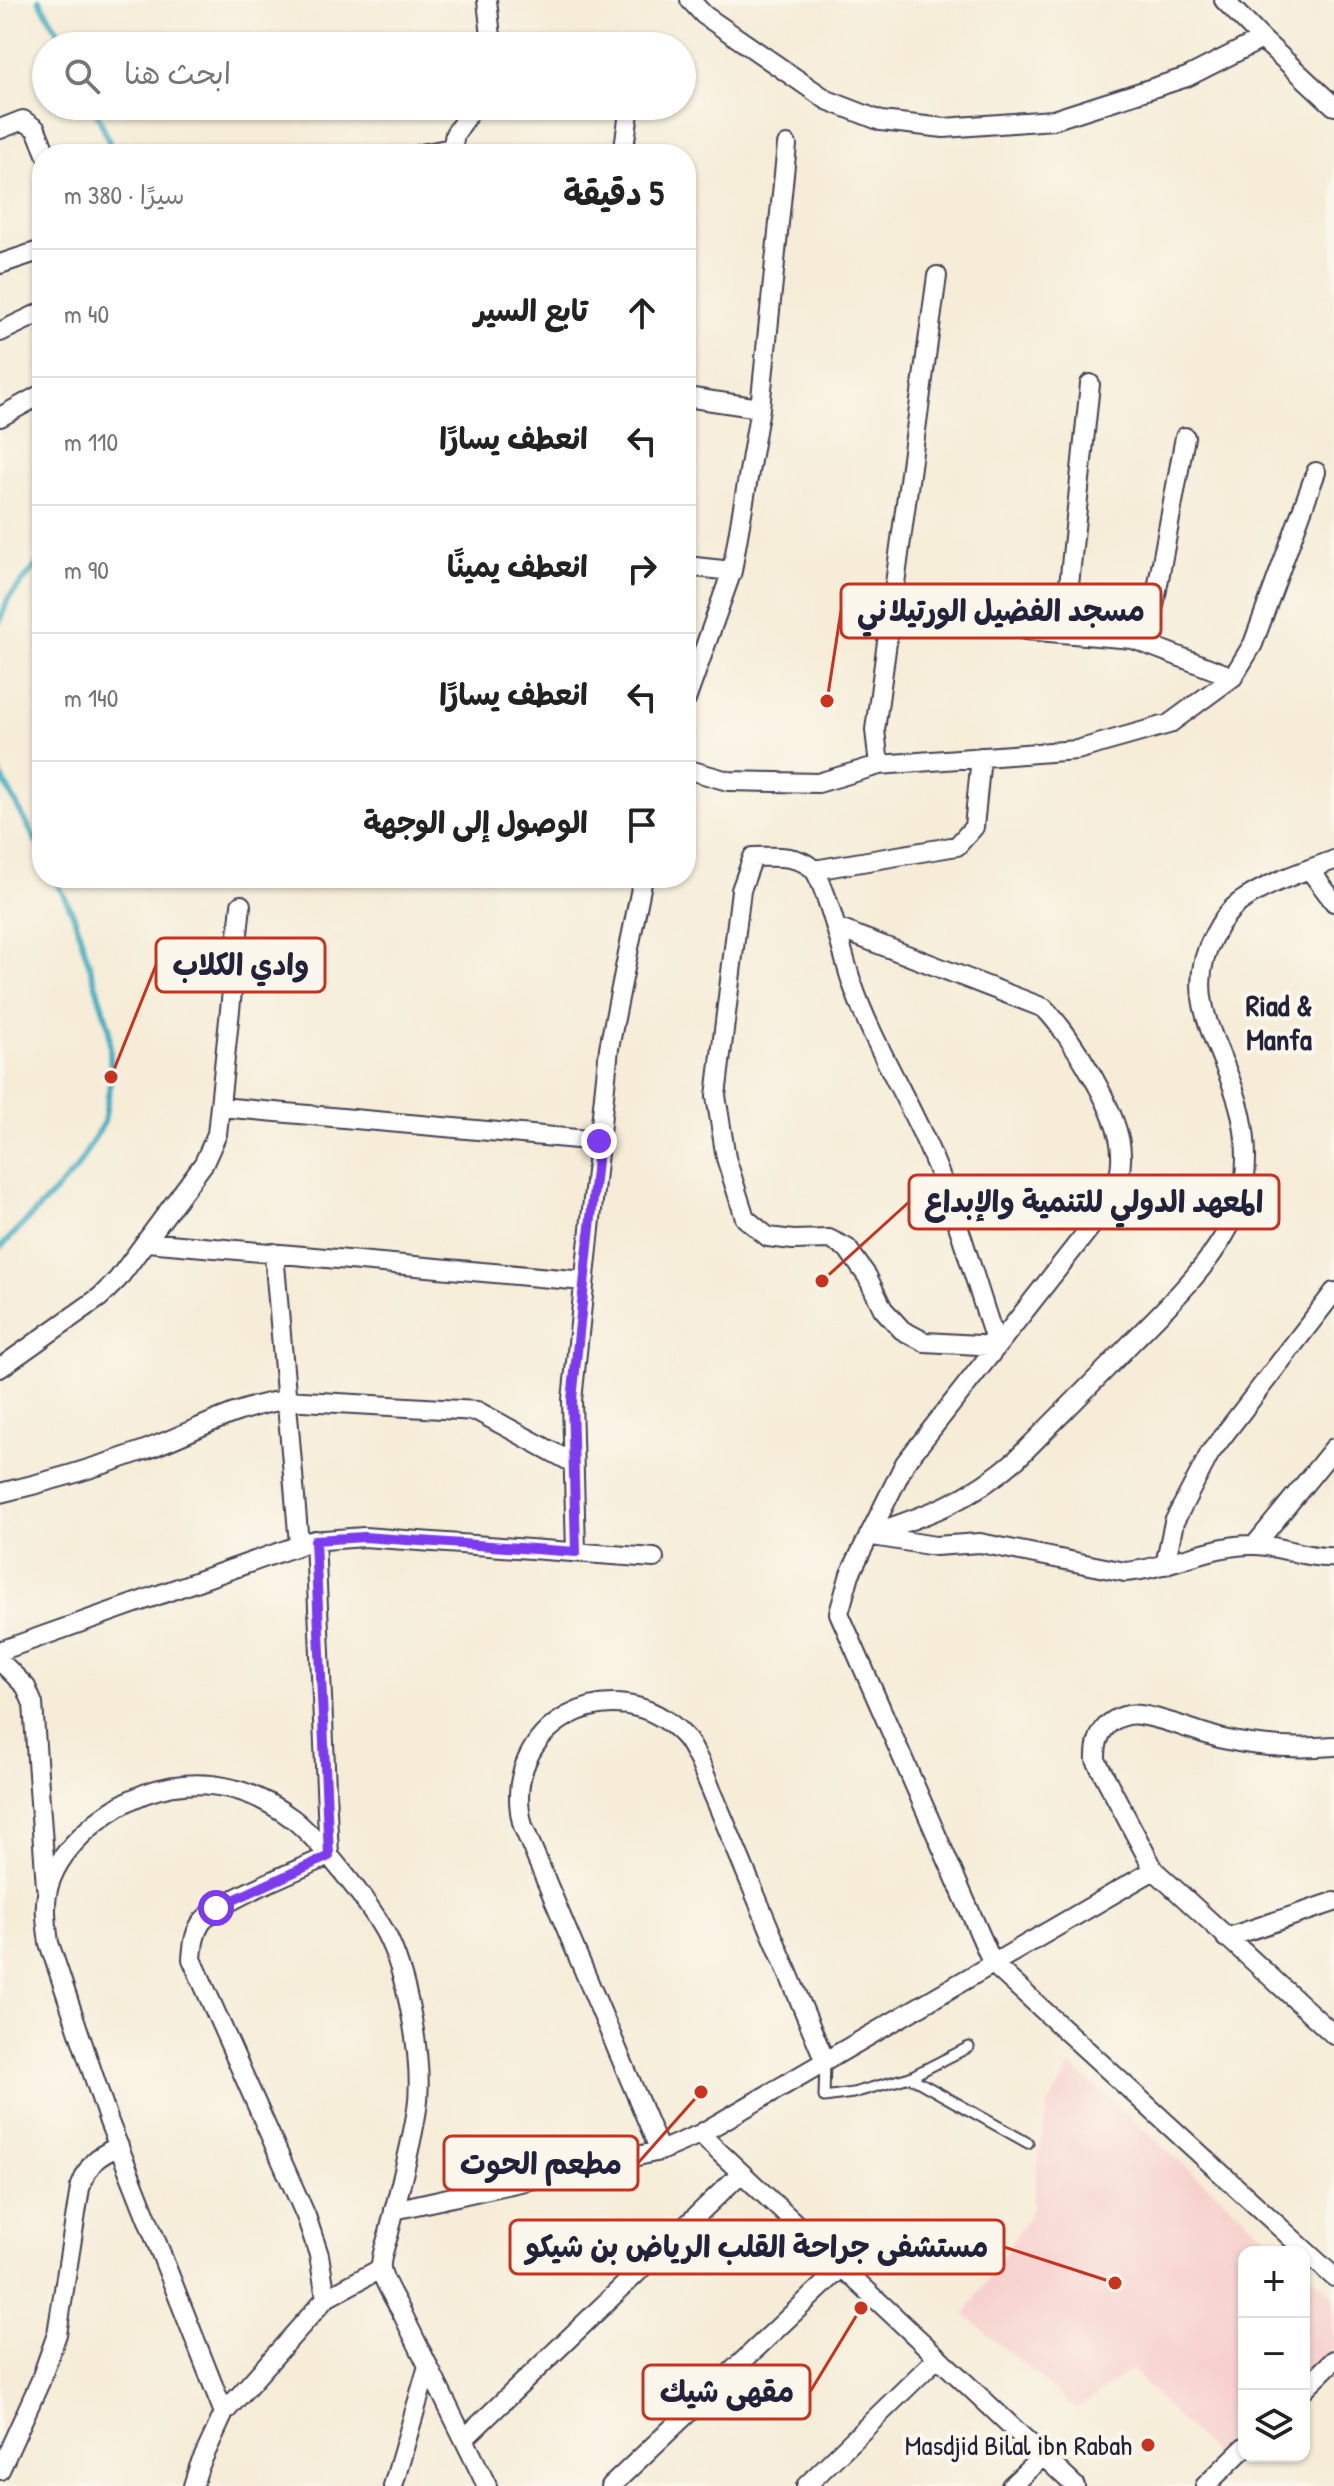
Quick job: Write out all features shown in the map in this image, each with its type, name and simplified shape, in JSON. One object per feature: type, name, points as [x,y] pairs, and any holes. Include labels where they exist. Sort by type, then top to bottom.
[{"type":"street","points":[[487,0],[490,32]]},
{"type":"street","points":[[690,0],[704,15],[827,100],[881,121],[944,128],[1053,120],[1187,77],[1262,39]]},
{"type":"street","points":[[1224,0],[1334,106]]},
{"type":"street","points":[[0,129],[23,120],[36,129],[42,144]]},
{"type":"street","points":[[453,144],[464,120]]},
{"type":"street","points":[[624,144],[628,120]]},
{"type":"street","points":[[696,670],[732,571],[760,408],[787,145]]},
{"type":"street","points":[[0,264],[32,253]]},
{"type":"street","points":[[879,765],[875,730],[937,276]]},
{"type":"street","points":[[0,332],[32,317]]},
{"type":"street","points":[[1064,633],[1090,384]]},
{"type":"street","points":[[696,398],[760,408]]},
{"type":"street","points":[[0,417],[32,399]]},
{"type":"street","points":[[1147,644],[1185,437]]},
{"type":"street","points":[[696,772],[728,781],[818,783],[879,765],[1077,750],[1169,724],[1233,677],[1253,644],[1316,472]]},
{"type":"street","points":[[696,567],[732,571]]},
{"type":"street","points":[[1025,630],[1133,639],[1233,677]]},
{"type":"street","points":[[814,870],[957,846],[974,827],[981,757]]},
{"type":"street","points":[[753,857],[795,858],[814,870],[837,928],[863,1010],[928,1146],[997,1346],[925,1342],[902,1330],[883,1309],[867,1276],[847,1248],[829,1239],[768,1237],[745,1218],[726,1158],[716,1096],[741,890],[753,857]]},
{"type":"street","points":[[869,1535],[964,1499],[992,1481],[1186,1288],[1226,1231],[1240,1203],[1246,1143],[1241,1111],[1206,1020],[1200,995],[1205,951],[1219,924],[1237,904],[1267,885],[1334,860]]},
{"type":"street","points":[[1309,869],[1334,902]]},
{"type":"street","points":[[576,1552],[572,1400],[609,1048],[641,888]]},
{"type":"street","points":[[0,1368],[100,1297],[147,1242],[204,1163],[217,1134],[241,905]]},
{"type":"street","points":[[837,928],[1044,1008],[1057,1021],[1107,1103],[1122,1150],[1120,1177],[1111,1201],[905,1463],[850,1574],[839,1613],[993,1964],[1334,2277]]},
{"type":"street","points":[[220,1107],[599,1141]]},
{"type":"street","points":[[147,1242],[584,1281]]},
{"type":"street","points":[[274,1253],[286,1400],[307,1542],[329,1856]]},
{"type":"street","points":[[1165,1565],[1174,1522],[1210,1453],[1334,1292]]},
{"type":"street","points":[[0,1493],[48,1482],[142,1451],[259,1403],[286,1400],[477,1411],[573,1463]]},
{"type":"street","points":[[1255,1545],[1334,1448]]},
{"type":"street","points":[[869,1535],[935,1546],[980,1543],[1125,1572],[1255,1545],[1334,1557]]},
{"type":"street","points":[[0,1651],[307,1542],[364,1537],[654,1558]]},
{"type":"street","points":[[0,1661],[26,1687],[33,1704],[49,1943],[119,2146],[224,2413]]},
{"type":"street","points":[[660,2151],[518,1808],[517,1792],[528,1755],[552,1726],[568,1714],[588,1706],[610,1703],[631,1706],[668,1723],[686,1738],[700,1763],[825,2061]]},
{"type":"street","points":[[1334,1746],[1306,1748],[1224,1739],[1131,1714],[1115,1720],[1101,1731],[1095,1745],[1096,1760],[1154,1870],[1334,2035]]},
{"type":"street","points":[[47,1894],[56,1869],[73,1844],[98,1820],[125,1802],[158,1789],[190,1783],[222,1786],[252,1795],[293,1820],[329,1856],[385,1932],[403,1980],[415,2039],[417,2106],[380,2269],[487,2486]]},
{"type":"street","points":[[326,2298],[319,2255],[306,2216],[192,1959],[193,1942],[201,1923],[216,1908],[329,1856]]},
{"type":"street","points":[[394,2210],[660,2151],[700,2134],[1154,1870]]},
{"type":"street","points":[[1226,1938],[1334,1902]]},
{"type":"street","points":[[700,2134],[1075,2486]]},
{"type":"street","points":[[0,2470],[40,2382],[57,2334],[80,2188],[87,2169],[96,2157],[119,2146]]},
{"type":"street","points":[[464,2439],[741,2173]]},
{"type":"street","points":[[611,2486],[842,2267]]},
{"type":"street","points":[[193,2486],[224,2413],[326,2298],[380,2269]]},
{"type":"street","points":[[806,2486],[938,2357]]},
{"type":"street","points":[[1310,2383],[1334,2360]]},
{"type":"street","points":[[393,2486],[428,2366]]},
{"type":"street","points":[[1205,2486],[1238,2454]]},
{"type":"street","points":[[1011,2486],[1043,2456]]},
{"type":"lane","points":[[825,2061],[824,2097],[853,2093],[910,2077],[969,2047]]},
{"type":"lane","points":[[910,2077],[1028,2143]]},
{"type":"shaded area","points":[[1071,2066],[1277,2246],[1238,2246],[1238,2439],[1218,2458],[1131,2370],[1077,2410],[965,2315],[1033,2209],[1048,2106]]},
{"type":"shaded area","points":[[1310,2274],[1334,2295],[1334,2348],[1310,2371]]},
{"type":"waterway","points":[[39,0],[58,32]]},
{"type":"waterway","points":[[100,120],[110,144]]},
{"type":"waterway","points":[[0,621],[8,599],[32,571]]},
{"type":"waterway","points":[[0,774],[32,833]]},
{"type":"waterway","points":[[0,1248],[75,1171],[104,1122],[111,1077],[109,1027],[74,916],[60,888]]},
{"type":"place","name":"مسجد الفضيل الورتيلاني","points":[[827,701]]},
{"type":"place","name":"وادي الكلاب","points":[[111,1077]]},
{"type":"place","name":"المعهد الدولي للتنمية والإبداع","points":[[822,1281]]},
{"type":"place","name":"مطعم الحوت","points":[[701,2092]]},
{"type":"place","name":"مستشفى جراحة القلب الرياض بن شيكو","points":[[1115,2283]]},
{"type":"place","name":"مقهى شيك","points":[[861,2308]]},
{"type":"place","name":"Masdjid Bilal ibn Rabah","points":[[1148,2445]]},
{"type":"district","name":"Riad & Manfa","points":[[1279,1022]]},
{"type":"route","points":[[216,1908],[329,1856],[315,1540],[364,1537],[576,1552],[572,1400],[599,1141]]}]
